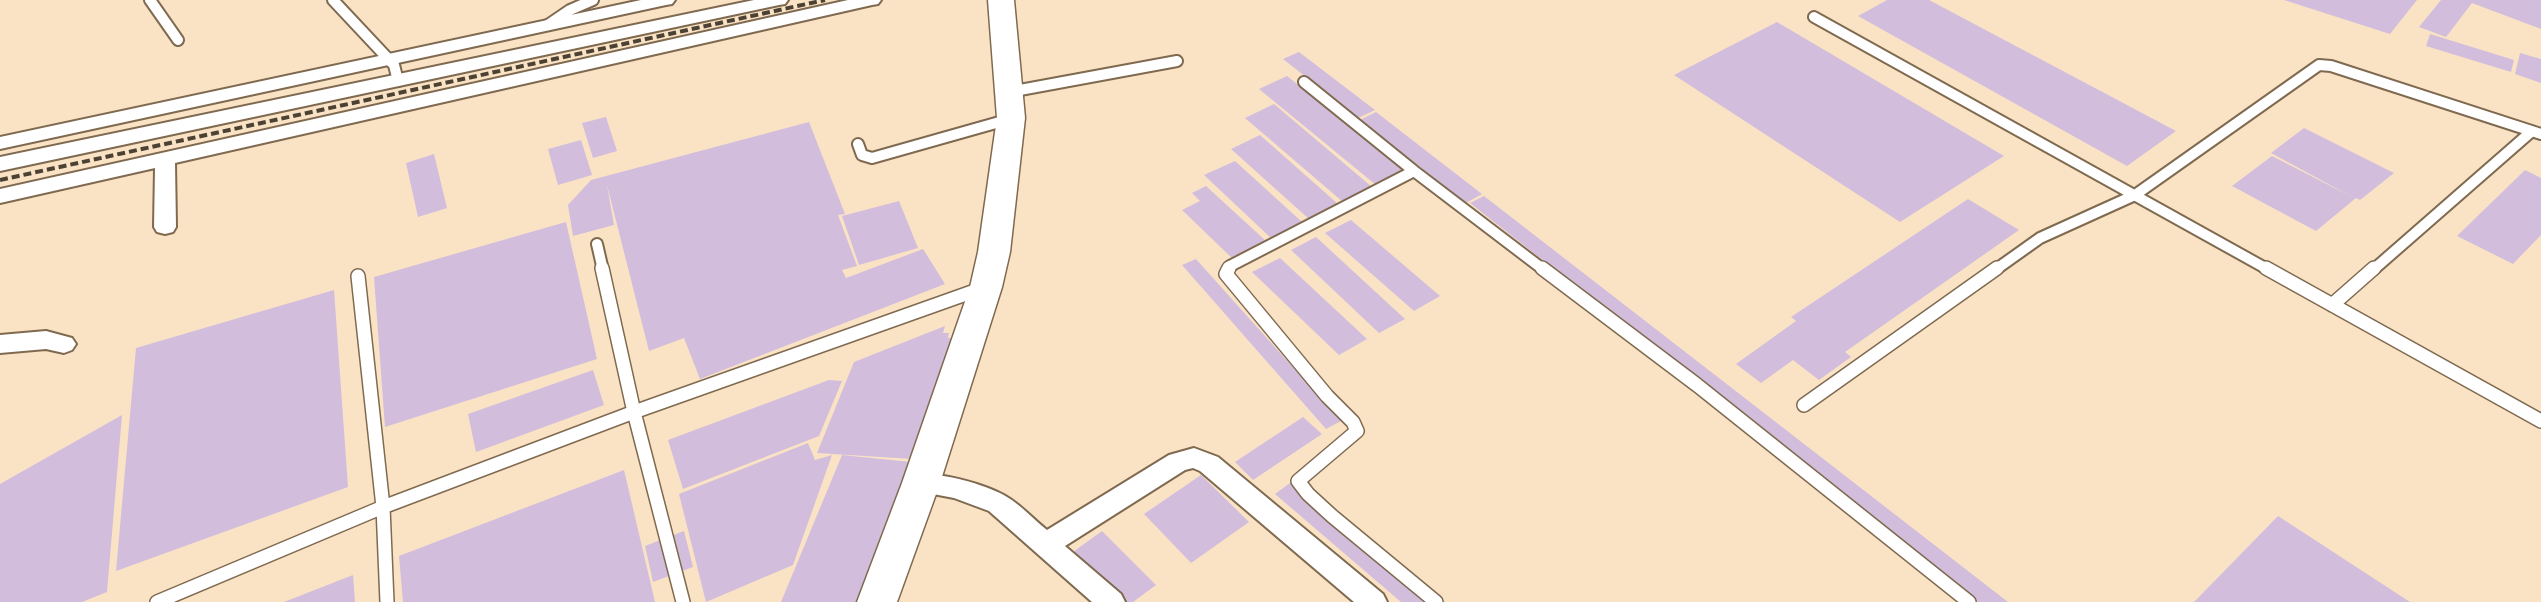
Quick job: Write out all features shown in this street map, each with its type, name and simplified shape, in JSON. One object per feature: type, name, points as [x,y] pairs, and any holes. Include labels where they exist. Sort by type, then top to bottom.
[{"type":"street","points":[[0,164],[395,70],[547,26],[666,0]]},
{"type":"street","points":[[0,143],[778,0]]},
{"type":"street","points":[[0,196],[872,0]]},
{"type":"street","points":[[877,602],[921,483],[986,287],[994,252],[1010,105],[1001,0]]},
{"type":"street","points":[[165,160],[165,227]]},
{"type":"street","points":[[0,344],[46,340],[64,344]]},
{"type":"street","points":[[1045,544],[1178,462],[1194,458],[1209,464],[1373,602]]},
{"type":"street","points":[[921,483],[956,488],[998,504],[1111,602]]},
{"type":"lane","points":[[150,0],[178,40]]},
{"type":"lane","points":[[333,0],[395,70]]},
{"type":"lane","points":[[547,26],[570,10],[592,0]]},
{"type":"lane","points":[[1814,17],[2541,421]]},
{"type":"lane","points":[[858,144],[862,155],[872,158],[1010,105],[1177,61]]},
{"type":"lane","points":[[1804,405],[2040,238],[2134,195],[2319,65],[2331,66],[2537,132]]},
{"type":"lane","points":[[1304,82],[1414,171],[1688,379],[1969,602]]},
{"type":"lane","points":[[2332,305],[2537,132]]},
{"type":"lane","points":[[1414,171],[1230,266],[1226,274],[1327,396],[1353,422],[1357,431],[1349,440],[1305,471],[1298,481],[1308,494],[1332,516],[1436,602]]},
{"type":"lane","points":[[597,244],[634,412],[683,602]]},
{"type":"lane","points":[[358,276],[383,507],[387,602]]},
{"type":"lane","points":[[157,602],[383,507],[634,412],[986,287]]},
{"type":"building","points":[[1887,0],[1929,0],[2176,131],[2127,166],[1858,16]]},
{"type":"building","points":[[2284,0],[2417,0],[2390,34]]},
{"type":"building","points":[[2441,0],[2541,0],[2541,29],[2472,3],[2446,37],[2419,27]]},
{"type":"building","points":[[1777,22],[2004,156],[1900,222],[1674,75]]},
{"type":"building","points":[[2430,34],[2514,60],[2511,72],[2426,46]]},
{"type":"building","points":[[1299,52],[1375,110],[1358,118],[1283,59]]},
{"type":"building","points":[[2520,53],[2541,59],[2541,83],[2515,74]]},
{"type":"building","points":[[1287,76],[1406,170],[1376,185],[1259,89]]},
{"type":"building","points":[[1274,104],[1372,187],[1343,202],[1245,118]]},
{"type":"building","points":[[1376,112],[1482,194],[1466,203],[1360,120]]},
{"type":"building","points":[[606,117],[617,151],[593,158],[582,123]]},
{"type":"building","points":[[809,122],[845,214],[838,215],[857,266],[842,270],[846,278],[923,249],[945,284],[700,379],[684,338],[649,351],[607,185],[614,225],[573,236],[568,205],[591,180]]},
{"type":"building","points":[[2304,128],[2394,173],[2360,200],[2356,198],[2316,231],[2232,186],[2272,156],[2354,198],[2271,153]]},
{"type":"building","points":[[1260,135],[1338,204],[1309,219],[1231,149]]},
{"type":"building","points":[[581,140],[592,175],[558,185],[548,149]]},
{"type":"building","points":[[434,154],[447,208],[418,217],[406,163]]},
{"type":"building","points":[[1235,161],[1302,222],[1271,238],[1204,175]]},
{"type":"building","points":[[2525,170],[2541,178],[2541,235],[2513,264],[2457,236]]},
{"type":"building","points":[[1206,186],[1266,241],[1232,258],[1182,210],[1200,201],[1192,193]]},
{"type":"building","points":[[1484,196],[2008,602],[1978,602],[1470,203]]},
{"type":"building","points":[[1968,199],[2019,230],[1845,352],[1851,357],[1819,380],[1793,360],[1761,383],[1736,364],[1796,321],[1791,317]]},
{"type":"building","points":[[899,201],[918,248],[859,265],[842,216]]},
{"type":"building","points":[[1351,220],[1440,296],[1414,311],[1325,233]]},
{"type":"building","points":[[566,222],[597,359],[385,427],[374,277]]},
{"type":"building","points":[[1316,237],[1405,319],[1379,333],[1291,250]]},
{"type":"building","points":[[1280,258],[1367,339],[1339,355],[1252,272]]},
{"type":"building","points":[[1196,259],[1341,421],[1326,429],[1182,265]]},
{"type":"building","points":[[334,290],[348,487],[116,571],[136,348]]},
{"type":"building","points":[[945,326],[943,333],[949,333],[948,338],[951,338],[912,459],[817,453],[854,362]]},
{"type":"building","points":[[593,370],[604,405],[476,452],[468,414]]},
{"type":"building","points":[[829,380],[842,381],[819,436],[683,489],[668,440]]},
{"type":"building","points":[[122,415],[107,592],[82,602],[0,602],[0,484]]},
{"type":"building","points":[[1303,417],[1322,434],[1253,480],[1235,462]]},
{"type":"building","points":[[808,443],[815,460],[832,455],[793,565],[706,602],[679,494]]},
{"type":"building","points":[[842,455],[911,462],[859,602],[781,602]]},
{"type":"building","points":[[624,470],[655,602],[403,602],[399,556]]},
{"type":"building","points":[[1201,475],[1249,522],[1191,563],[1144,514]]},
{"type":"building","points":[[1290,483],[1431,602],[1401,602],[1275,494]]},
{"type":"building","points":[[2278,516],[2410,602],[2194,602]]},
{"type":"building","points":[[684,531],[693,567],[653,582],[645,546]]},
{"type":"building","points":[[1102,531],[1156,585],[1133,602],[1122,602],[1073,552]]},
{"type":"building","points":[[353,575],[355,602],[284,602]]},
{"type":"railway","points":[[0,180],[825,0]]}]
